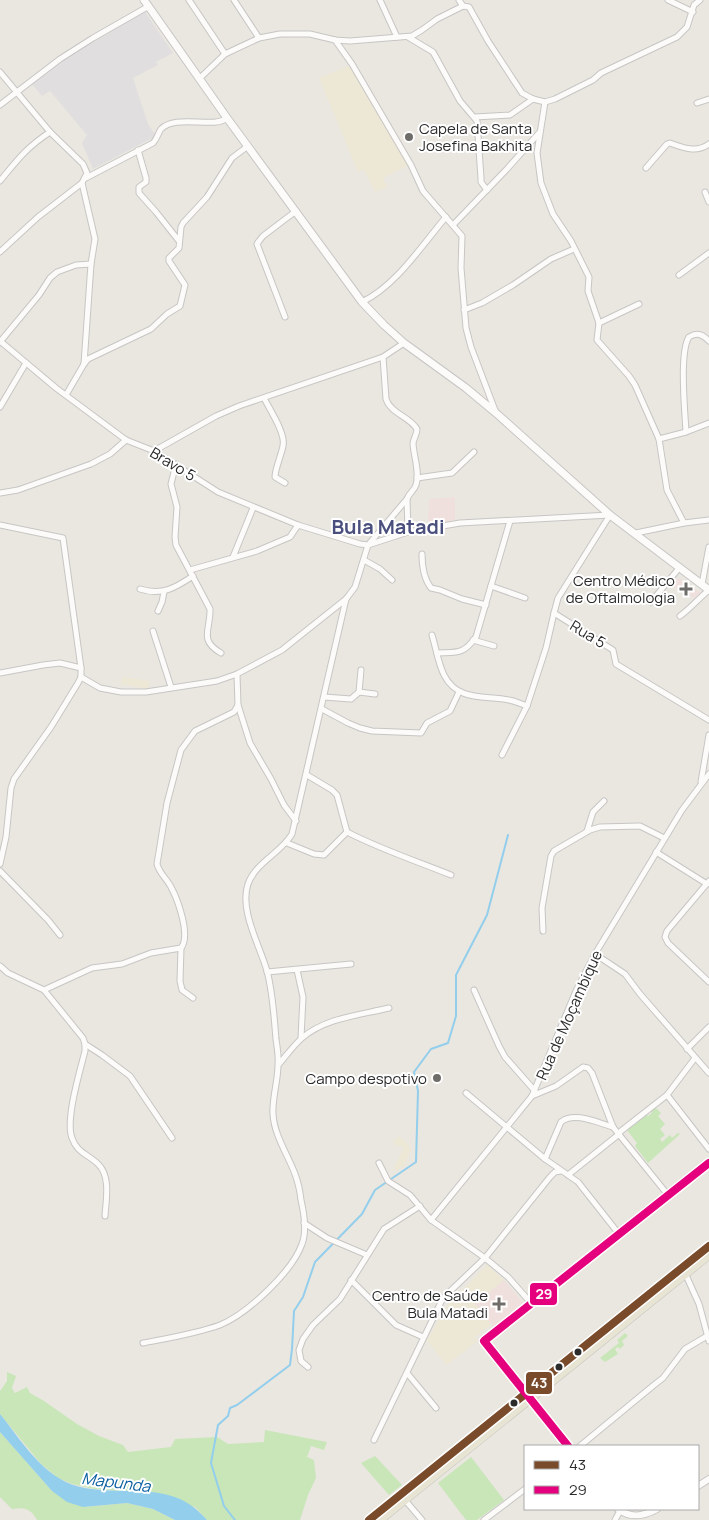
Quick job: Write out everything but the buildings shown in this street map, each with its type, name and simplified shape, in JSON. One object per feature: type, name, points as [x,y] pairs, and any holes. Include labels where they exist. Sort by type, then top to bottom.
[{"type":"main road","points":[[147,3],[227,118],[362,302],[384,325],[496,413],[610,515],[709,590]]},
{"type":"main road","points":[[380,1520],[709,1246]]},
{"type":"main road","points":[[369,1520],[709,1255]]},
{"type":"street","points":[[189,0],[226,54]]},
{"type":"street","points":[[234,0],[259,38]]},
{"type":"street","points":[[380,0],[397,37]]},
{"type":"street","points":[[668,0],[693,12]]},
{"type":"street","points":[[200,78],[226,54],[259,38],[280,34],[310,34],[335,40],[350,41],[408,37],[415,35],[461,2],[468,7],[522,93],[533,100],[545,102],[555,100],[601,73],[677,37],[687,27],[694,5],[700,0]]},
{"type":"street","points":[[0,105],[60,59],[147,3]]},
{"type":"street","points":[[408,37],[433,52],[460,101],[475,117],[478,126],[480,178],[487,190]]},
{"type":"street","points":[[335,40],[352,64],[424,191],[460,232],[463,241],[461,268],[466,328],[471,347],[496,413]]},
{"type":"street","points":[[0,72],[50,132],[83,164],[87,173],[84,180],[95,240],[84,364]]},
{"type":"street","points":[[698,103],[709,99]]},
{"type":"street","points":[[475,117],[510,115],[533,100]]},
{"type":"street","points":[[545,102],[537,153],[541,183],[553,214],[589,277],[588,291],[599,323],[597,340],[629,376],[659,439],[667,490],[684,523]]},
{"type":"street","points":[[0,252],[38,217],[84,180],[153,143],[160,130],[164,127],[183,122],[217,122],[227,118]]},
{"type":"street","points":[[0,181],[20,155],[50,132]]},
{"type":"street","points":[[453,225],[540,132]]},
{"type":"street","points":[[646,168],[667,144],[670,143],[691,149],[699,149],[709,144]]},
{"type":"street","points":[[66,396],[84,364],[94,356],[151,329],[167,314],[180,306],[186,286],[169,261],[169,258],[179,248],[183,223],[207,197],[232,158],[248,146]]},
{"type":"street","points":[[138,150],[146,178],[146,182],[139,187],[138,193],[180,242]]},
{"type":"street","points":[[705,192],[709,202]]},
{"type":"street","points":[[285,316],[258,244],[263,236],[296,211]]},
{"type":"street","points":[[362,302],[374,296],[398,274],[446,217]]},
{"type":"street","points":[[464,310],[482,303],[513,286],[535,269],[574,249]]},
{"type":"street","points":[[678,275],[709,253]]},
{"type":"street","points":[[703,256],[709,258]]},
{"type":"street","points":[[0,342],[39,295],[50,278],[57,272],[76,265],[92,264]]},
{"type":"street","points":[[599,323],[639,304]]},
{"type":"street","points":[[686,432],[683,370],[687,340],[691,336],[701,334],[709,341]]},
{"type":"street","name":"Bravo 5","points":[[0,342],[66,396],[126,440],[154,451],[218,492],[298,525],[368,545]]},
{"type":"street","points":[[154,451],[216,416],[239,406],[383,357],[404,342]]},
{"type":"street","points":[[383,357],[388,405],[392,410],[414,424],[417,429],[413,446],[417,478],[414,488],[408,494],[407,499],[408,532]]},
{"type":"street","points":[[0,407],[26,363]]},
{"type":"street","points":[[264,398],[284,438],[275,477],[285,483]]},
{"type":"street","points":[[659,439],[686,432],[709,422]]},
{"type":"street","points":[[0,493],[18,490],[91,464],[110,454],[126,440]]},
{"type":"street","points":[[417,478],[452,473],[474,452]]},
{"type":"street","points":[[176,464],[171,484],[177,507],[175,537],[180,553],[210,608],[210,620],[206,639],[212,648],[221,653]]},
{"type":"street","points":[[81,677],[100,688],[121,692],[146,692],[197,685],[236,674],[282,650],[346,599],[355,586],[368,545],[407,499]]},
{"type":"street","points":[[233,557],[253,508]]},
{"type":"street","points":[[368,545],[408,532],[460,523],[610,515]]},
{"type":"street","name":"Rua 5","points":[[610,515],[558,598],[554,613],[613,650],[616,664],[708,717]]},
{"type":"street","points":[[636,533],[709,520]]},
{"type":"street","points":[[437,653],[458,652],[468,648],[474,640],[510,521]]},
{"type":"street","points":[[0,525],[62,538],[81,668],[81,677],[51,726],[14,779],[11,788],[6,837],[0,864]]},
{"type":"street","points":[[190,570],[257,551],[290,537],[298,525]]},
{"type":"street","points":[[702,584],[709,547]]},
{"type":"street","points":[[422,554],[427,584],[431,588],[486,605]]},
{"type":"street","points":[[364,560],[380,569],[392,580]]},
{"type":"street","points":[[651,602],[680,567]]},
{"type":"street","points":[[140,589],[151,593],[164,592],[193,576]]},
{"type":"street","points":[[491,586],[525,598]]},
{"type":"street","points":[[680,616],[709,590]]},
{"type":"street","points":[[158,610],[164,592]]},
{"type":"street","points":[[143,1343],[194,1333],[222,1324],[265,1294],[295,1260],[302,1243],[304,1223],[302,1200],[296,1175],[279,1138],[273,1115],[279,1064],[267,972],[249,918],[246,900],[248,884],[255,872],[270,856],[287,843],[292,834],[346,599]]},
{"type":"street","points":[[502,755],[527,706],[546,648],[554,613]]},
{"type":"street","points":[[153,631],[171,688]]},
{"type":"street","points":[[432,634],[444,676],[459,692],[477,697],[510,700],[527,706]]},
{"type":"street","points":[[474,640],[494,646]]},
{"type":"street","points":[[0,673],[60,663],[81,668]]},
{"type":"street","points":[[324,697],[351,699],[359,692],[361,670]]},
{"type":"street","points":[[236,674],[238,705],[250,743],[272,779],[284,804],[296,821]]},
{"type":"street","points":[[359,692],[375,694]]},
{"type":"street","points":[[322,709],[348,723],[366,729],[421,733],[427,723],[450,711],[459,692]]},
{"type":"street","points":[[193,998],[182,990],[180,981],[181,948],[185,940],[182,918],[171,887],[159,871],[157,864],[167,803],[181,750],[196,731],[234,712],[238,705]]},
{"type":"street","points":[[701,783],[709,735]]},
{"type":"street","name":"Rua de Moçambique","points":[[431,1220],[532,1096],[576,991],[594,954],[664,838],[709,774]]},
{"type":"street","points":[[307,775],[337,795],[347,832],[369,843],[450,875]]},
{"type":"street","points":[[587,831],[592,812],[604,801]]},
{"type":"street","points":[[543,931],[542,908],[551,856],[559,847],[587,831],[600,827],[640,826],[664,838]]},
{"type":"street","points":[[287,843],[314,854],[324,855],[347,832]]},
{"type":"street","points":[[656,852],[708,883],[667,931],[665,937],[668,944],[709,982]]},
{"type":"street","points":[[0,871],[48,920],[60,935]]},
{"type":"street","points":[[44,990],[92,968],[122,964],[151,953],[181,948]]},
{"type":"street","points":[[594,954],[624,974],[709,1073]]},
{"type":"street","points":[[267,972],[351,964]]},
{"type":"street","points":[[0,966],[8,973],[44,990],[83,1038],[85,1044],[70,1124],[71,1136],[76,1148],[99,1165],[105,1176],[105,1216]]},
{"type":"street","points":[[297,970],[303,997],[301,1038]]},
{"type":"street","points":[[474,990],[498,1046],[505,1057],[535,1091]]},
{"type":"street","points":[[279,1064],[301,1038],[325,1024],[389,1008]]},
{"type":"street","points":[[687,1049],[709,1027]]},
{"type":"street","points":[[85,1044],[130,1076],[172,1138]]},
{"type":"street","points":[[568,1175],[667,1095],[695,1058]]},
{"type":"street","points":[[532,1096],[556,1086],[586,1066],[592,1073],[613,1127],[618,1135],[668,1195]]},
{"type":"street","points":[[466,1093],[545,1159],[578,1182],[619,1234]]},
{"type":"street","points":[[667,1095],[709,1149]]},
{"type":"street","points":[[545,1159],[561,1122],[565,1118],[577,1118],[613,1127]]},
{"type":"street","points":[[379,1162],[388,1181],[410,1195],[431,1220],[485,1258],[508,1277],[531,1303]]},
{"type":"street","points":[[567,1445],[484,1341],[709,1162]]},
{"type":"street","points":[[374,1440],[443,1298],[485,1258],[550,1177],[555,1172],[561,1171]]},
{"type":"street","points":[[308,1367],[301,1361],[299,1350],[303,1339],[313,1325],[340,1299],[384,1229],[420,1206]]},
{"type":"street","points":[[304,1223],[327,1238],[366,1255]]},
{"type":"street","points":[[581,1445],[663,1378],[685,1349],[708,1338],[699,1304],[685,1273]]},
{"type":"street","points":[[351,1280],[396,1325],[423,1337]]},
{"type":"street","points":[[407,1373],[436,1408]]},
{"type":"street","points":[[484,1520],[524,1490]]},
{"type":"street","points":[[404,1500],[422,1520]]},
{"type":"street","points":[[615,1520],[619,1510],[635,1516],[643,1516],[655,1510]]},
{"type":"shaded area","points":[[145,12],[173,53],[156,62],[158,65],[133,78],[148,124],[156,136],[93,169],[82,143],[87,135],[50,91],[42,96],[32,84],[71,55]]},
{"type":"shaded area","points":[[351,65],[409,165],[383,178],[387,187],[375,192],[364,170],[358,172],[319,78]]},
{"type":"shaded area","points":[[455,497],[455,520],[428,525],[429,499]]},
{"type":"shaded area","name":"Centro Médico de Oftalmologia","points":[[679,578],[701,593],[693,598],[670,585]]},
{"type":"shaded area","points":[[123,677],[150,681],[148,689],[120,684]]},
{"type":"shaded area","points":[[399,1136],[411,1149],[404,1167],[401,1166],[397,1171],[393,1169],[404,1148],[399,1145],[398,1147],[393,1142]]},
{"type":"shaded area","points":[[488,1264],[504,1280],[475,1304],[491,1324],[475,1337],[478,1341],[446,1365],[427,1340],[449,1303]]},
{"type":"shaded area","name":"Centro de Saúde Bula Matadi","points":[[504,1280],[523,1303],[494,1327],[475,1304]]},
{"type":"green space","points":[[655,1107],[661,1113],[658,1116],[665,1124],[660,1129],[665,1135],[660,1139],[662,1142],[670,1135],[672,1138],[678,1133],[680,1134],[648,1163],[635,1146],[637,1143],[627,1130],[646,1114],[648,1116],[652,1113],[651,1111]]},
{"type":"green space","points":[[625,1333],[628,1336],[622,1341],[624,1345],[620,1349],[618,1347],[615,1349],[618,1354],[605,1362],[600,1358],[619,1343],[617,1340]]},
{"type":"green space","points":[[7,1372],[16,1376],[12,1388],[15,1393],[27,1387],[30,1393],[77,1424],[99,1436],[123,1445],[128,1452],[171,1447],[175,1439],[217,1437],[228,1444],[264,1442],[265,1430],[327,1442],[324,1450],[311,1446],[307,1457],[314,1460],[316,1478],[300,1520],[207,1520],[195,1507],[118,1491],[94,1489],[72,1484],[58,1478],[41,1464],[0,1414],[0,1391],[7,1381]]},
{"type":"green space","points":[[0,1432],[52,1491],[84,1507],[127,1503],[153,1509],[175,1520],[37,1520],[27,1510],[21,1508],[12,1509],[0,1497]]},
{"type":"green space","points":[[375,1456],[402,1485],[389,1495],[361,1463]]},
{"type":"green space","points":[[471,1457],[504,1500],[477,1520],[466,1520],[438,1483]]},
{"type":"water","points":[[0,1414],[33,1456],[57,1477],[71,1484],[86,1488],[165,1494],[188,1503],[207,1520],[175,1520],[153,1509],[127,1503],[83,1507],[67,1502],[52,1491],[0,1432]]},
{"type":"waterway","points":[[235,1520],[224,1506],[211,1463],[218,1425],[228,1416],[230,1408],[237,1405],[290,1365],[294,1311],[303,1297],[315,1262],[362,1214],[375,1190],[416,1162],[418,1091],[414,1072],[431,1049],[448,1043],[456,1016],[456,975],[487,915],[508,835]]},
{"type":"transit line","name":"29","points":[[567,1445],[484,1341],[709,1163]]},
{"type":"transit line","name":"43","points":[[369,1520],[709,1246]]},
{"type":"place","name":"Capela de Santa Josefina Bakhita","points":[[409,137]]},
{"type":"place","name":"Centro Médico de Oftalmologia","points":[[686,589]]},
{"type":"place","name":"Campo despotivo","points":[[437,1078]]},
{"type":"place","name":"Centro de Saúde Bula Matadi","points":[[499,1304]]},
{"type":"district","name":"Bula Matadi","points":[[388,526]]},
{"type":"water label","name":"Mapunda","points":[[116,1482]]}]
